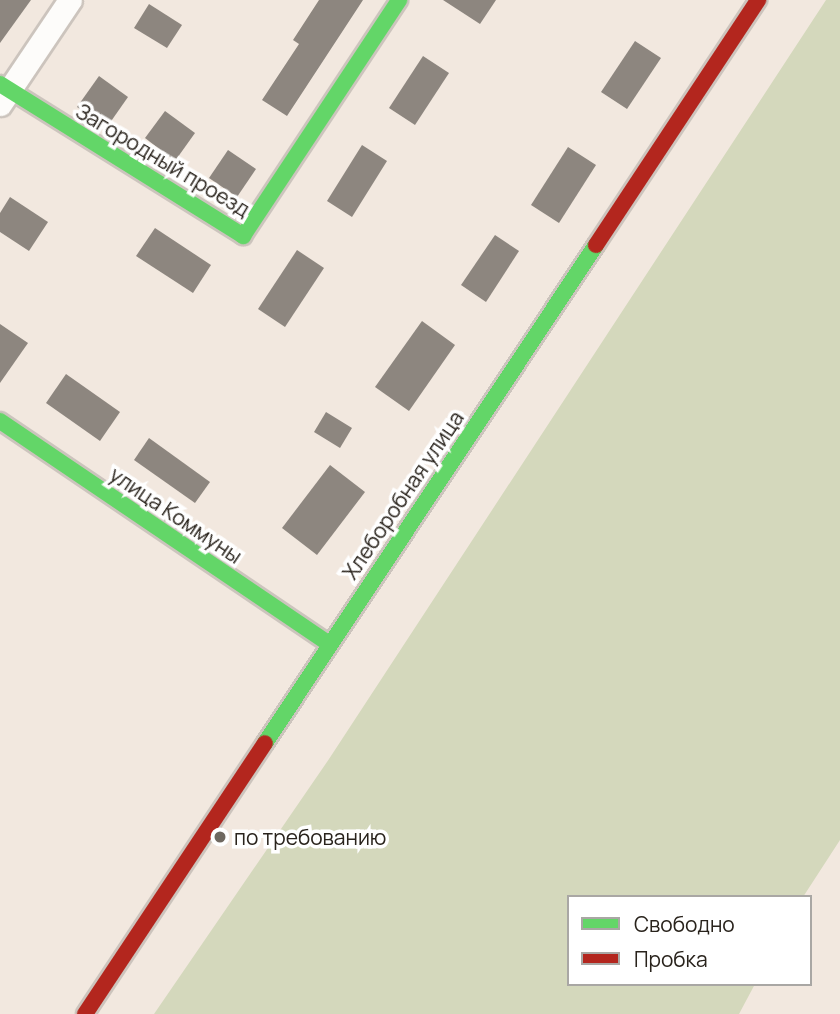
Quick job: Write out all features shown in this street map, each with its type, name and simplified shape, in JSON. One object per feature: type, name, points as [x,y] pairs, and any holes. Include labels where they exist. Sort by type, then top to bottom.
[{"type":"main road","name":"Загородный проезд","points":[[3,93],[243,236],[399,0]]},
{"type":"main road","name":"Хлеборобная улица","points":[[85,1014],[758,0]]},
{"type":"main road","name":"улица Коммуны","points":[[0,421],[330,644]]},
{"type":"street","points":[[3,93],[69,0]]},
{"type":"green space","points":[[826,0],[840,0],[840,840],[804,895],[567,895],[567,986],[754,986],[739,1014],[154,1014],[329,759]]},
{"type":"building","points":[[0,0],[31,0],[0,43]]},
{"type":"building","points":[[319,0],[363,0],[287,116],[262,100],[299,44],[293,40]]},
{"type":"building","points":[[443,0],[496,0],[480,24]]},
{"type":"building","points":[[149,4],[182,25],[167,48],[134,28]]},
{"type":"building","points":[[635,41],[661,58],[627,109],[601,92]]},
{"type":"building","points":[[423,56],[449,73],[415,125],[389,108]]},
{"type":"building","points":[[99,76],[128,97],[107,127],[77,107]]},
{"type":"building","points":[[165,111],[195,133],[175,161],[145,138]]},
{"type":"building","points":[[362,145],[387,161],[352,217],[327,201]]},
{"type":"building","points":[[568,147],[596,165],[559,223],[531,205]]},
{"type":"building","points":[[228,150],[256,169],[237,197],[209,178]]},
{"type":"building","points":[[10,197],[48,222],[29,251],[0,232],[0,213]]},
{"type":"building","points":[[155,228],[211,265],[193,293],[136,256]]},
{"type":"building","points":[[495,235],[519,251],[486,302],[461,285]]},
{"type":"building","points":[[297,250],[324,268],[285,327],[258,309]]},
{"type":"building","points":[[422,321],[455,345],[409,411],[375,387]]},
{"type":"building","points":[[0,324],[28,343],[0,383]]},
{"type":"building","points":[[66,374],[120,412],[100,441],[46,403]]},
{"type":"building","points":[[326,412],[352,428],[340,448],[314,432]]},
{"type":"building","points":[[149,438],[210,482],[195,503],[134,460]]},
{"type":"building","points":[[330,465],[365,492],[317,555],[282,528]]},
{"type":"traffic: fast","points":[[0,84],[243,236],[399,0]]},
{"type":"traffic: fast","points":[[265,743],[596,245]]},
{"type":"traffic: fast","points":[[0,421],[329,644]]},
{"type":"traffic: jam","points":[[596,245],[758,0]]},
{"type":"traffic: jam","points":[[85,1014],[265,743]]},
{"type":"place","name":"по требованию","points":[[220,837]]}]
